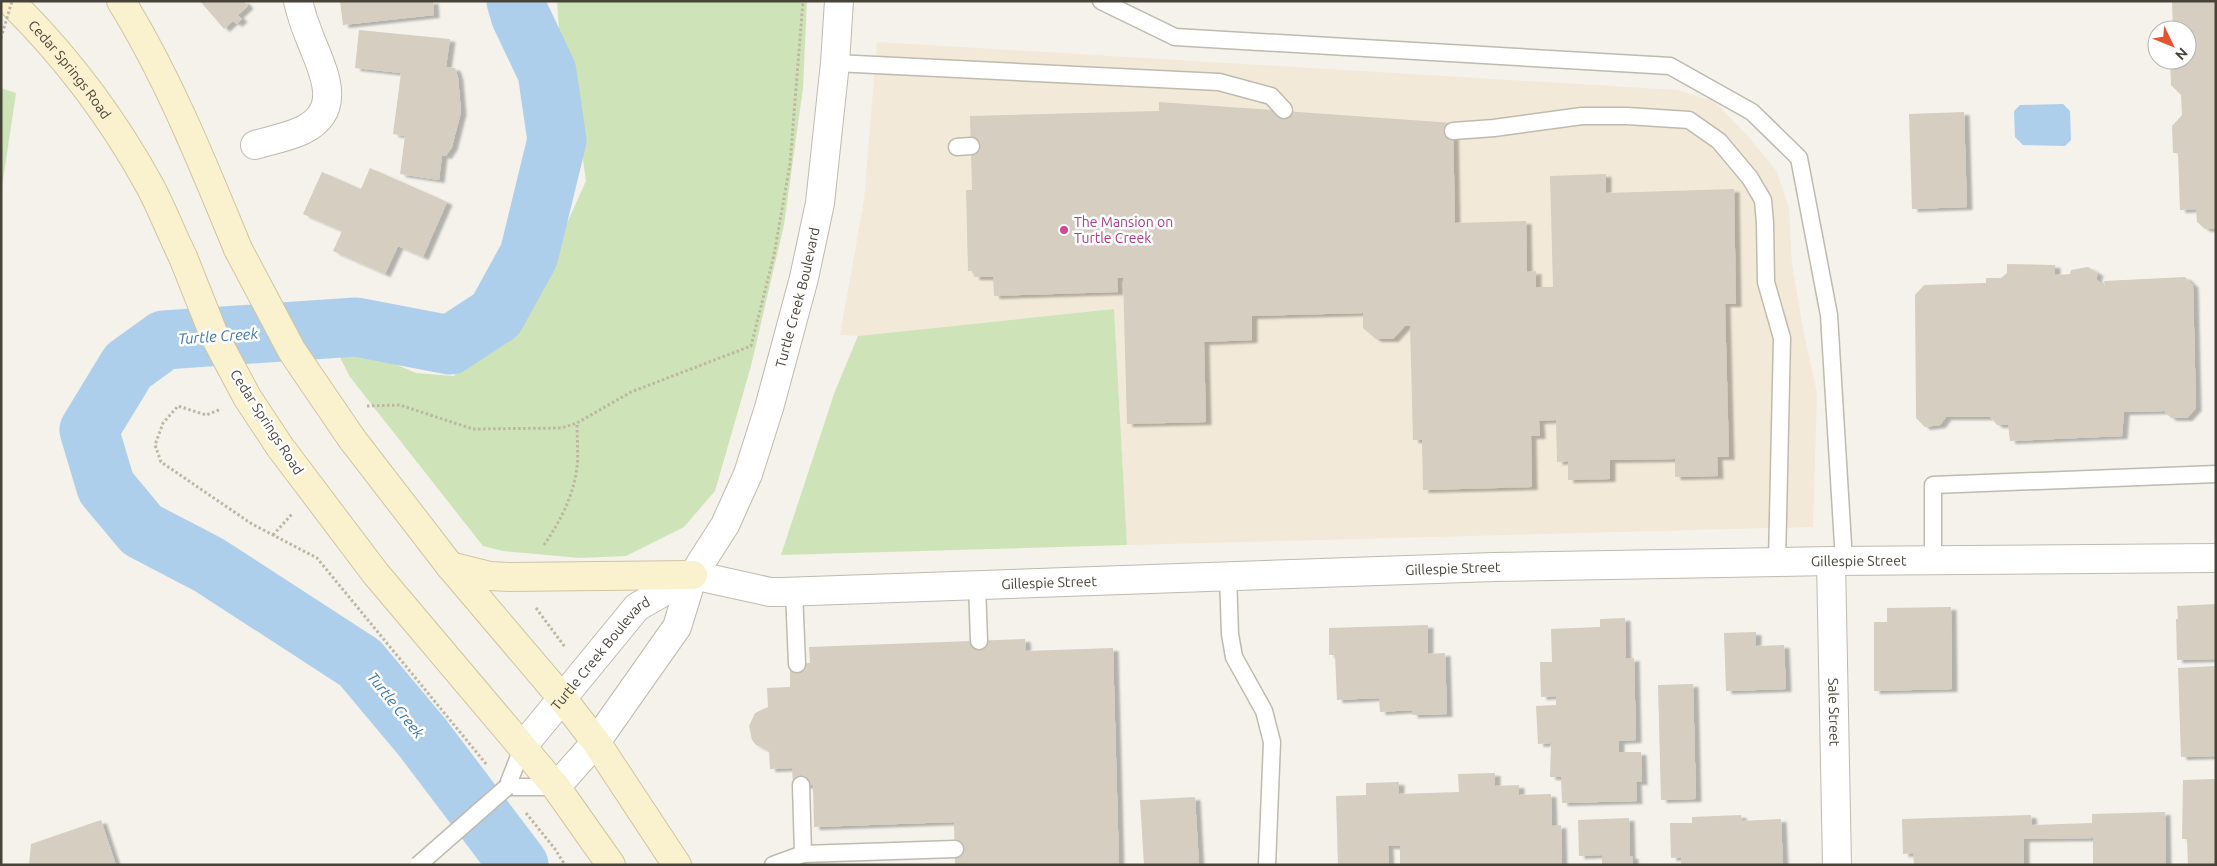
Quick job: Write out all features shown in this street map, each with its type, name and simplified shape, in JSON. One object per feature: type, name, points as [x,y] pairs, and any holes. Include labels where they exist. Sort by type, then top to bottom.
[{"type":"main road","name":"Cedar Springs Road","points":[[11,1],[34,24],[82,81],[152,189],[183,258],[214,335],[247,397],[280,447],[376,574],[556,787]]},
{"type":"main road","points":[[121,1],[180,109],[238,248],[292,351],[352,439],[450,566],[562,698],[596,742],[677,865]]},
{"type":"main road","points":[[450,566],[490,576],[693,575]]},
{"type":"main road","points":[[556,787],[611,865]]},
{"type":"street","points":[[255,145],[303,130],[317,120],[325,108],[329,92],[325,76],[309,36],[298,1]]},
{"type":"street","name":"Turtle Creek Boulevard","points":[[556,787],[596,742],[677,627],[693,575],[725,525],[748,474],[769,408],[804,278],[820,203],[835,63],[839,1]]},
{"type":"street","name":"Gillespie Street","points":[[693,575],[770,592],[1494,567],[1837,561],[2216,558]]},
{"type":"street","name":"Sale Street","points":[[1837,561],[1837,865]]},
{"type":"street","name":"Turtle Creek Boulevard","points":[[523,746],[637,607],[693,575]]},
{"type":"lane","points":[[1101,1],[1175,37],[1670,66],[1752,112],[1799,158],[1830,315],[1837,561]]},
{"type":"lane","points":[[835,63],[1219,82],[1271,96],[1284,110]]},
{"type":"lane","points":[[1453,131],[1494,128],[1582,116],[1627,116],[1689,120],[1720,141],[1750,178],[1763,200],[1766,282],[1782,338],[1777,562]]},
{"type":"lane","points":[[1933,560],[1933,486],[2216,474]]},
{"type":"lane","points":[[1228,576],[1230,634],[1234,657],[1264,711],[1272,742],[1267,865]]},
{"type":"lane","points":[[977,585],[980,641]]},
{"type":"lane","points":[[794,591],[797,664]]},
{"type":"lane","points":[[418,865],[507,787],[523,746]]},
{"type":"lane","points":[[801,785],[803,854]]},
{"type":"lane","points":[[507,787],[556,787]]},
{"type":"lane","points":[[773,865],[803,854],[955,849]]},
{"type":"path","points":[[1,38],[11,1]]},
{"type":"path","points":[[526,429],[561,428],[577,423],[631,392],[751,346],[774,255],[790,164],[803,1]]},
{"type":"path","points":[[206,415],[178,406],[163,423],[155,445],[161,462],[252,524],[317,558],[493,772]]},
{"type":"path","points":[[539,552],[558,524],[568,501],[576,473],[577,423]]},
{"type":"path","points":[[273,535],[296,510]]},
{"type":"path","points":[[532,602],[569,652]]},
{"type":"path","points":[[524,810],[555,849],[565,865]]},
{"type":"shaded area","points":[[877,42],[1677,90],[1714,101],[1746,134],[1776,170],[1789,208],[1792,264],[1804,334],[1817,393],[1813,527],[1127,545],[1114,309],[858,336],[840,335],[864,200]]},
{"type":"green space","points":[[557,1],[807,1],[803,88],[784,225],[751,366],[715,491],[684,527],[626,556],[580,558],[503,551],[483,546],[350,377],[329,336],[416,373],[454,376],[539,285],[586,181],[579,132],[561,61]]},
{"type":"green space","points":[[1,88],[16,93],[1,194]]},
{"type":"green space","points":[[1114,309],[1127,545],[781,555],[835,391],[858,336]]},
{"type":"water","points":[[2063,104],[2070,111],[2071,140],[2065,146],[2023,145],[2015,137],[2014,111],[2020,105]]},
{"type":"building","points":[[200,1],[244,1],[248,6],[238,15],[242,19],[237,24],[233,21],[224,29]]},
{"type":"building","points":[[340,1],[433,1],[434,15],[343,25]]},
{"type":"building","points":[[2172,1],[2216,1],[2216,228],[2205,229],[2197,222],[2196,209],[2180,210],[2178,153],[2173,153],[2172,126],[2182,115],[2181,95],[2171,85],[2170,70],[2197,70],[2197,20],[2173,20]]},
{"type":"building","points":[[359,30],[450,39],[446,67],[455,68],[458,77],[461,112],[452,147],[446,156],[442,155],[439,180],[400,174],[405,136],[393,134],[401,73],[355,68]]},
{"type":"building","points":[[1159,102],[1453,123],[1455,223],[1526,221],[1527,272],[1536,271],[1536,287],[1553,287],[1550,176],[1606,174],[1606,193],[1734,189],[1736,304],[1725,304],[1729,457],[1717,457],[1718,476],[1675,477],[1675,459],[1610,460],[1610,479],[1568,480],[1568,461],[1557,462],[1556,420],[1539,421],[1540,436],[1531,436],[1532,487],[1423,490],[1422,440],[1413,440],[1410,326],[1405,326],[1393,339],[1376,339],[1363,328],[1363,313],[1252,316],[1252,340],[1204,342],[1206,422],[1127,424],[1123,278],[1117,278],[1118,292],[994,296],[993,277],[974,277],[974,271],[968,271],[966,190],[972,190],[970,116],[1159,111]]},
{"type":"building","points":[[1964,112],[1967,207],[1912,209],[1909,114]]},
{"type":"building","points":[[370,168],[447,202],[423,257],[398,246],[385,274],[333,251],[342,231],[303,214],[322,172],[361,189]]},
{"type":"building","points":[[2007,264],[2055,265],[2055,275],[2070,274],[2071,270],[2088,267],[2098,273],[2096,279],[2105,287],[2104,281],[2185,277],[2193,285],[2196,408],[2187,418],[2171,418],[2164,411],[2124,412],[2122,436],[2010,441],[2008,425],[1997,425],[1990,417],[1946,417],[1940,425],[1925,427],[1916,418],[1915,295],[1924,285],[1986,283],[1986,278],[2001,278],[2007,273]]},
{"type":"building","points":[[2216,604],[2216,659],[2177,660],[2177,606]]},
{"type":"building","points":[[1951,607],[1952,689],[1874,691],[1874,622],[1887,622],[1887,608]]},
{"type":"building","points":[[1625,618],[1626,659],[1634,658],[1636,740],[1619,741],[1619,752],[1641,752],[1642,782],[1636,782],[1637,801],[1562,803],[1561,777],[1550,777],[1551,743],[1538,744],[1536,706],[1556,705],[1556,696],[1541,697],[1540,662],[1552,662],[1551,629],[1600,627],[1600,619]]},
{"type":"building","points":[[1428,625],[1428,654],[1445,653],[1447,714],[1412,715],[1412,710],[1380,712],[1379,698],[1337,700],[1335,655],[1329,655],[1329,628]]},
{"type":"building","points":[[1756,632],[1756,646],[1784,645],[1786,689],[1726,691],[1724,633]]},
{"type":"building","points":[[1025,639],[1026,651],[1113,648],[1119,865],[955,865],[954,822],[814,827],[813,785],[793,786],[792,768],[770,769],[769,751],[756,745],[752,740],[749,726],[755,713],[768,707],[767,688],[790,687],[790,664],[810,663],[809,647]]},
{"type":"building","points":[[2216,666],[2216,756],[2181,757],[2178,668]]},
{"type":"building","points":[[1693,684],[1696,799],[1661,800],[1658,685]]},
{"type":"building","points":[[1495,773],[1495,786],[1519,785],[1519,795],[1551,794],[1552,826],[1561,825],[1562,865],[1400,865],[1400,846],[1388,846],[1389,865],[1338,865],[1336,796],[1366,795],[1366,783],[1399,782],[1399,794],[1459,792],[1458,774]]},
{"type":"building","points":[[2216,779],[2216,865],[2188,865],[2187,839],[2182,839],[2183,780]]},
{"type":"building","points":[[1195,797],[1199,865],[1144,865],[1140,800]]},
{"type":"building","points":[[2165,812],[2166,865],[2093,865],[2093,838],[2024,839],[2024,865],[1914,865],[1913,853],[1903,854],[1902,819],[2031,815],[2032,825],[2092,823],[2092,814]]},
{"type":"building","points":[[1741,815],[1742,821],[1781,819],[1783,865],[1686,865],[1681,864],[1681,857],[1671,858],[1670,823],[1692,823],[1692,817]]},
{"type":"building","points":[[1629,818],[1630,856],[1633,856],[1633,865],[1602,865],[1602,855],[1579,856],[1578,820]]},
{"type":"building","points":[[101,820],[116,865],[29,865],[31,844]]},
{"type":"waterway","name":"Turtle Creek","points":[[516,1],[520,15],[547,72],[557,140],[529,255],[496,315],[450,345],[356,327],[164,340],[128,366],[89,430],[106,487],[142,530],[209,565],[360,663],[422,737],[519,865]]},
{"type":"place","name":"The Mansion on Turtle Creek","points":[[1064,230]]}]
